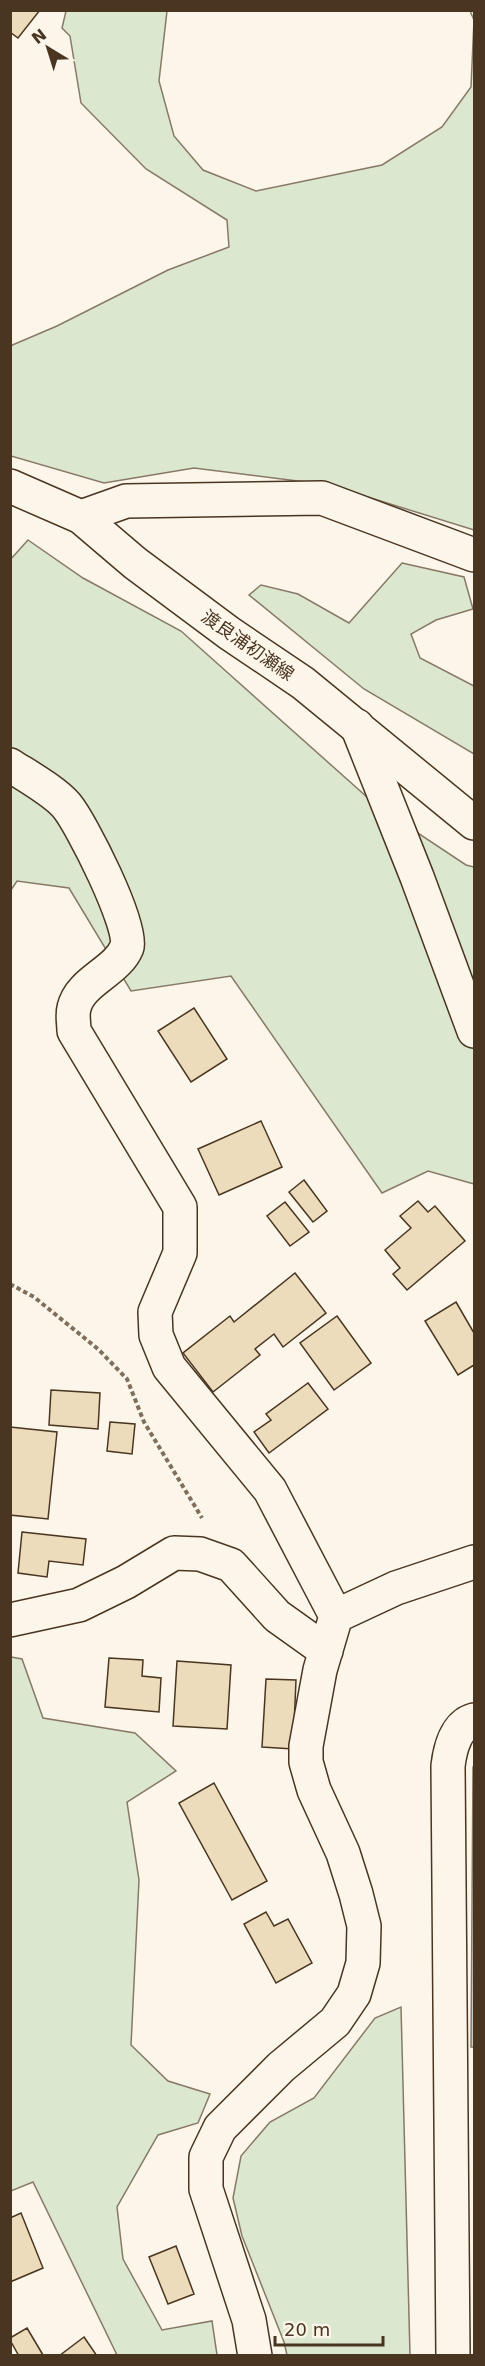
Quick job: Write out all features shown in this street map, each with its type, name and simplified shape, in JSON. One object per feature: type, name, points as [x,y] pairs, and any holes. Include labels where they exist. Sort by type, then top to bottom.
[{"type":"street","name":"渡良浦初瀬線","points":[[10,486],[81,518],[135,563],[229,633],[303,683],[474,823]]},
{"type":"street","points":[[81,518],[126,501],[321,498],[474,555]]},
{"type":"street","points":[[357,726],[474,1030]]},
{"type":"street","points":[[10,765],[66,805],[92,848],[125,924],[128,944],[119,962],[84,990],[74,1007],[74,1031],[180,1207],[180,1253],[155,1312],[156,1335],[169,1367],[270,1490],[336,1616],[326,1651],[306,1746],[306,1762],[314,1790],[343,1853],[356,1894],[364,1926],[363,1963],[354,1994],[335,2022],[281,2067],[220,2128],[206,2157],[206,2189],[249,2320],[255,2355]]},
{"type":"street","points":[[10,1620],[78,1605],[126,1582],[174,1553],[200,1554],[231,1565],[277,1616],[326,1651]]},
{"type":"street","points":[[336,1616],[396,1588],[474,1562]]},
{"type":"street","points":[[453,2355],[448,1766],[451,1744],[469,1722],[474,1720]]},
{"type":"path","points":[[10,1284],[34,1297],[98,1348],[126,1379],[144,1422],[231,1565]]},
{"type":"green space","points":[[66,11],[167,11],[159,81],[174,136],[203,170],[256,191],[382,165],[442,127],[471,87],[474,20],[474,530],[329,485],[194,468],[104,483],[11,456],[10,346],[57,326],[168,270],[229,247],[227,220],[146,169],[81,103],[70,36],[62,28]]},
{"type":"green space","points":[[28,540],[83,578],[181,631],[377,806],[466,865],[474,867],[474,1184],[428,1171],[382,1193],[231,976],[131,991],[69,888],[17,881],[11,890],[10,560]]},
{"type":"green space","points":[[402,563],[464,577],[473,609],[436,620],[411,634],[420,658],[474,686],[474,754],[364,689],[249,595],[261,585],[298,594],[349,623]]},
{"type":"green space","points":[[11,1657],[22,1659],[43,1718],[135,1733],[176,1771],[127,1802],[139,1880],[131,2045],[168,2081],[210,2094],[198,2123],[158,2135],[117,2207],[123,2259],[162,2330],[212,2321],[217,2355],[117,2355],[33,2182],[11,2191]]},
{"type":"green space","points":[[401,2007],[410,2355],[287,2355],[242,2236],[233,2198],[241,2156],[270,2122],[314,2098],[375,2018]]},
{"type":"shaded area","points":[[473,1767],[474,2047],[471,2047]]},
{"type":"building","points":[[10,10],[40,10],[18,38],[10,32]]},
{"type":"building","points":[[194,1008],[227,1059],[191,1082],[158,1031]]},
{"type":"building","points":[[261,1121],[282,1167],[219,1195],[198,1149]]},
{"type":"building","points":[[304,1180],[327,1211],[313,1222],[289,1192]]},
{"type":"building","points":[[418,1201],[428,1212],[435,1206],[465,1241],[407,1290],[393,1274],[400,1268],[385,1250],[411,1228],[400,1216]]},
{"type":"building","points":[[285,1202],[309,1232],[290,1246],[267,1216]]},
{"type":"building","points":[[295,1273],[326,1313],[283,1347],[274,1334],[255,1349],[260,1355],[213,1392],[183,1353],[230,1316],[234,1322]]},
{"type":"building","points":[[456,1302],[474,1333],[474,1365],[458,1375],[425,1321]]},
{"type":"building","points":[[337,1316],[371,1363],[334,1390],[300,1343]]},
{"type":"building","points":[[308,1383],[328,1409],[269,1453],[254,1432],[271,1420],[266,1414]]},
{"type":"building","points":[[51,1390],[100,1393],[98,1429],[49,1425]]},
{"type":"building","points":[[110,1422],[135,1424],[132,1454],[107,1451]]},
{"type":"building","points":[[10,1427],[57,1432],[48,1519],[10,1515]]},
{"type":"building","points":[[22,1532],[86,1539],[83,1565],[49,1561],[47,1577],[18,1573]]},
{"type":"building","points":[[109,1658],[143,1660],[142,1676],[161,1678],[159,1712],[105,1707]]},
{"type":"building","points":[[177,1661],[231,1665],[227,1729],[173,1726]]},
{"type":"building","points":[[266,1679],[296,1680],[293,1749],[262,1747]]},
{"type":"building","points":[[214,1783],[267,1881],[232,1900],[179,1803]]},
{"type":"building","points":[[266,1912],[274,1926],[288,1919],[312,1963],[276,1983],[244,1924]]},
{"type":"building","points":[[21,2213],[43,2268],[10,2282],[10,2218]]},
{"type":"building","points":[[176,2246],[194,2294],[168,2304],[149,2257]]},
{"type":"building","points":[[27,2328],[42,2356],[19,2356],[10,2340]]},
{"type":"building","points":[[84,2337],[97,2356],[59,2356]]}]
